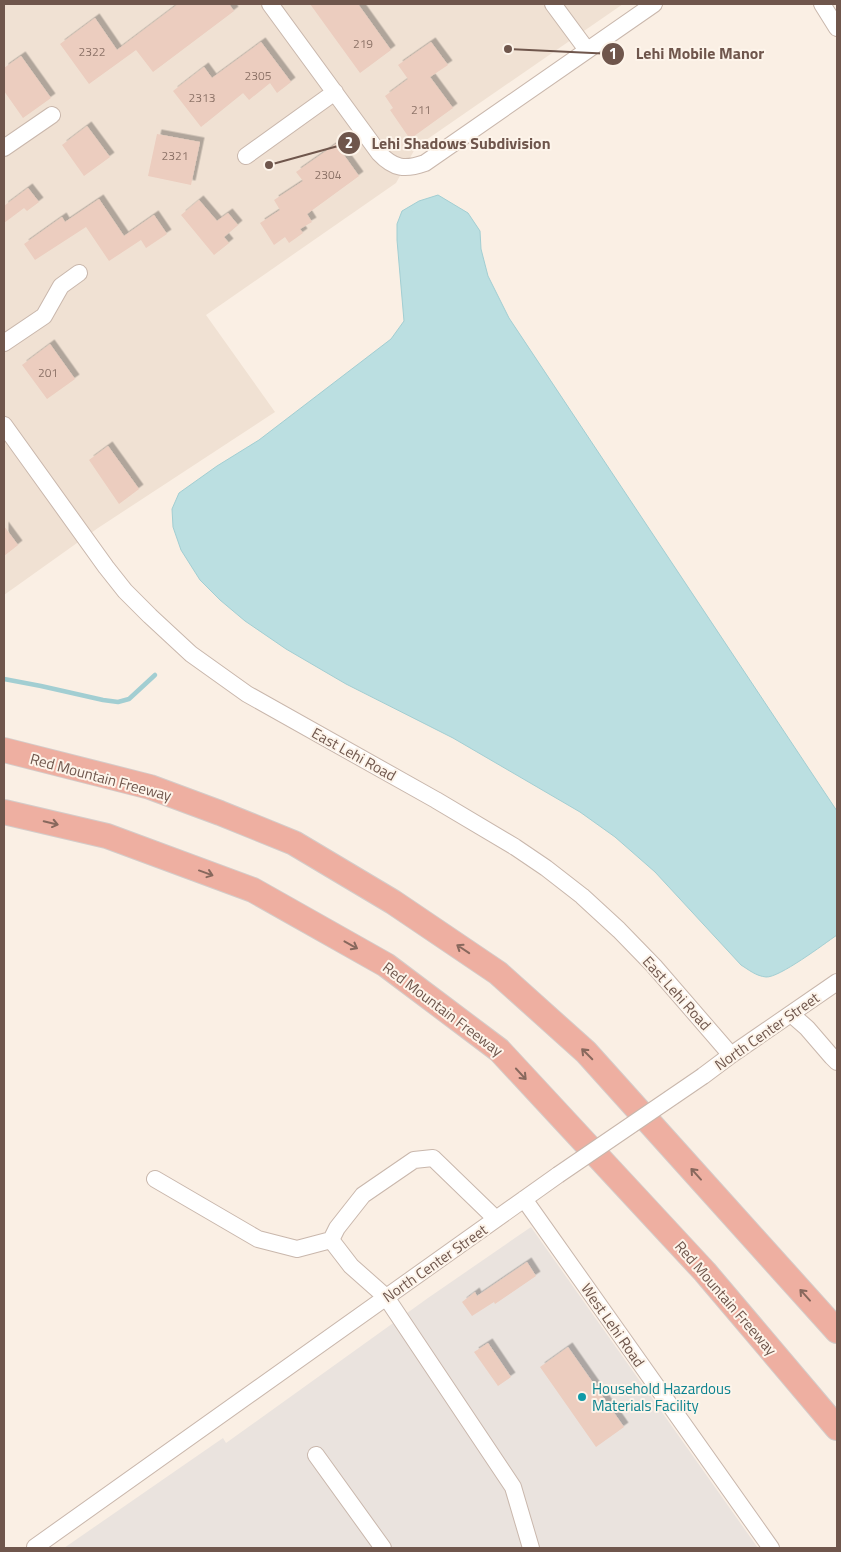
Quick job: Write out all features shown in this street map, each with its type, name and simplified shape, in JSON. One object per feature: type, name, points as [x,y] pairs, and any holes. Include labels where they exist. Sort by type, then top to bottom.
[{"type":"highway","name":"Red Mountain Freeway","points":[[4,750],[150,788],[220,813],[294,843],[393,902],[498,973],[586,1052],[837,1331]]},
{"type":"highway","name":"Red Mountain Freeway","points":[[4,812],[107,836],[253,890],[386,964],[499,1050],[705,1272],[837,1428]]},
{"type":"street","points":[[270,4],[379,153],[387,161],[400,167],[413,167],[425,163],[654,4]]},
{"type":"street","points":[[553,4],[587,50]]},
{"type":"street","points":[[822,4],[837,28]]},
{"type":"street","points":[[246,156],[335,92]]},
{"type":"street","points":[[4,148],[52,115]]},
{"type":"street","points":[[4,343],[44,316],[60,286],[79,273]]},
{"type":"street","name":"East Lehi Road","points":[[4,425],[125,591],[191,654],[247,694],[436,800],[515,847],[546,868],[582,896],[619,930],[654,966],[731,1055]]},
{"type":"street","name":"North Center Street","points":[[36,1548],[524,1199],[837,982]]},
{"type":"street","points":[[791,1014],[807,1028],[837,1062]]},
{"type":"street","points":[[155,1179],[258,1239],[297,1249],[331,1240],[337,1228],[363,1195],[414,1160],[433,1158],[496,1220]]},
{"type":"street","name":"West Lehi Road","points":[[524,1199],[771,1548]]},
{"type":"street","points":[[331,1240],[351,1266],[386,1297],[513,1488],[531,1548]]},
{"type":"street","points":[[316,1455],[383,1548]]},
{"type":"shaded area","points":[[4,4],[623,4],[416,147],[396,183],[206,315],[275,412],[98,528],[4,595]]},
{"type":"shaded area","points":[[531,1227],[758,1548],[64,1548],[223,1438],[226,1443],[428,1298]]},
{"type":"water","points":[[438,195],[468,213],[480,231],[481,249],[488,276],[509,318],[837,811],[837,935],[802,960],[772,976],[759,975],[741,965],[655,872],[615,837],[580,812],[453,738],[346,684],[286,649],[245,621],[220,600],[200,580],[181,550],[173,527],[172,509],[179,493],[217,466],[259,440],[391,339],[404,321],[397,224],[402,211],[419,201]]},
{"type":"building","points":[[178,4],[229,4],[234,11],[153,72],[136,50],[89,84],[60,44],[95,18],[117,50]]},
{"type":"building","points":[[310,4],[358,4],[391,50],[360,73]]},
{"type":"building","points":[[261,42],[291,82],[277,93],[270,83],[249,100],[243,93],[201,127],[173,91],[204,67],[212,78]]},
{"type":"building","points":[[431,42],[448,65],[430,77],[453,108],[410,139],[390,110],[393,108],[385,96],[408,79],[398,65]]},
{"type":"building","points":[[21,56],[51,98],[23,118],[4,91],[4,68]]},
{"type":"building","points":[[87,126],[110,157],[84,176],[62,145]]},
{"type":"building","points":[[157,134],[200,142],[191,185],[148,176]]},
{"type":"building","points":[[336,144],[359,176],[307,214],[312,222],[300,229],[303,233],[289,243],[285,237],[274,245],[260,223],[280,210],[274,200],[303,181],[296,172]]},
{"type":"building","points":[[28,188],[39,202],[27,211],[24,208],[4,223],[4,206]]},
{"type":"building","points":[[99,199],[124,236],[154,215],[167,234],[146,248],[141,240],[109,261],[86,227],[35,260],[24,244],[62,217],[65,222]]},
{"type":"building","points":[[199,200],[217,221],[228,213],[238,225],[224,237],[229,243],[214,255],[181,215]]},
{"type":"building","points":[[50,344],[75,379],[47,399],[22,365]]},
{"type":"building","points":[[108,446],[139,489],[119,504],[89,460]]},
{"type":"building","points":[[4,526],[18,545],[4,556]]},
{"type":"building","points":[[527,1262],[536,1276],[495,1304],[494,1302],[472,1316],[462,1302],[475,1292],[477,1296]]},
{"type":"building","points":[[488,1343],[511,1377],[498,1386],[474,1352]]},
{"type":"building","name":"Household Hazardous Materials Facility","points":[[568,1347],[624,1427],[596,1447],[540,1367]]},
{"type":"waterway","points":[[4,679],[118,702],[129,699],[155,675]]},
{"type":"place","name":"Lehi Mobile Manor","points":[[508,49]]},
{"type":"place","name":"Lehi Shadows Subdivision","points":[[269,165]]},
{"type":"place","name":"Household Hazardous Materials Facility","points":[[582,1397]]}]
